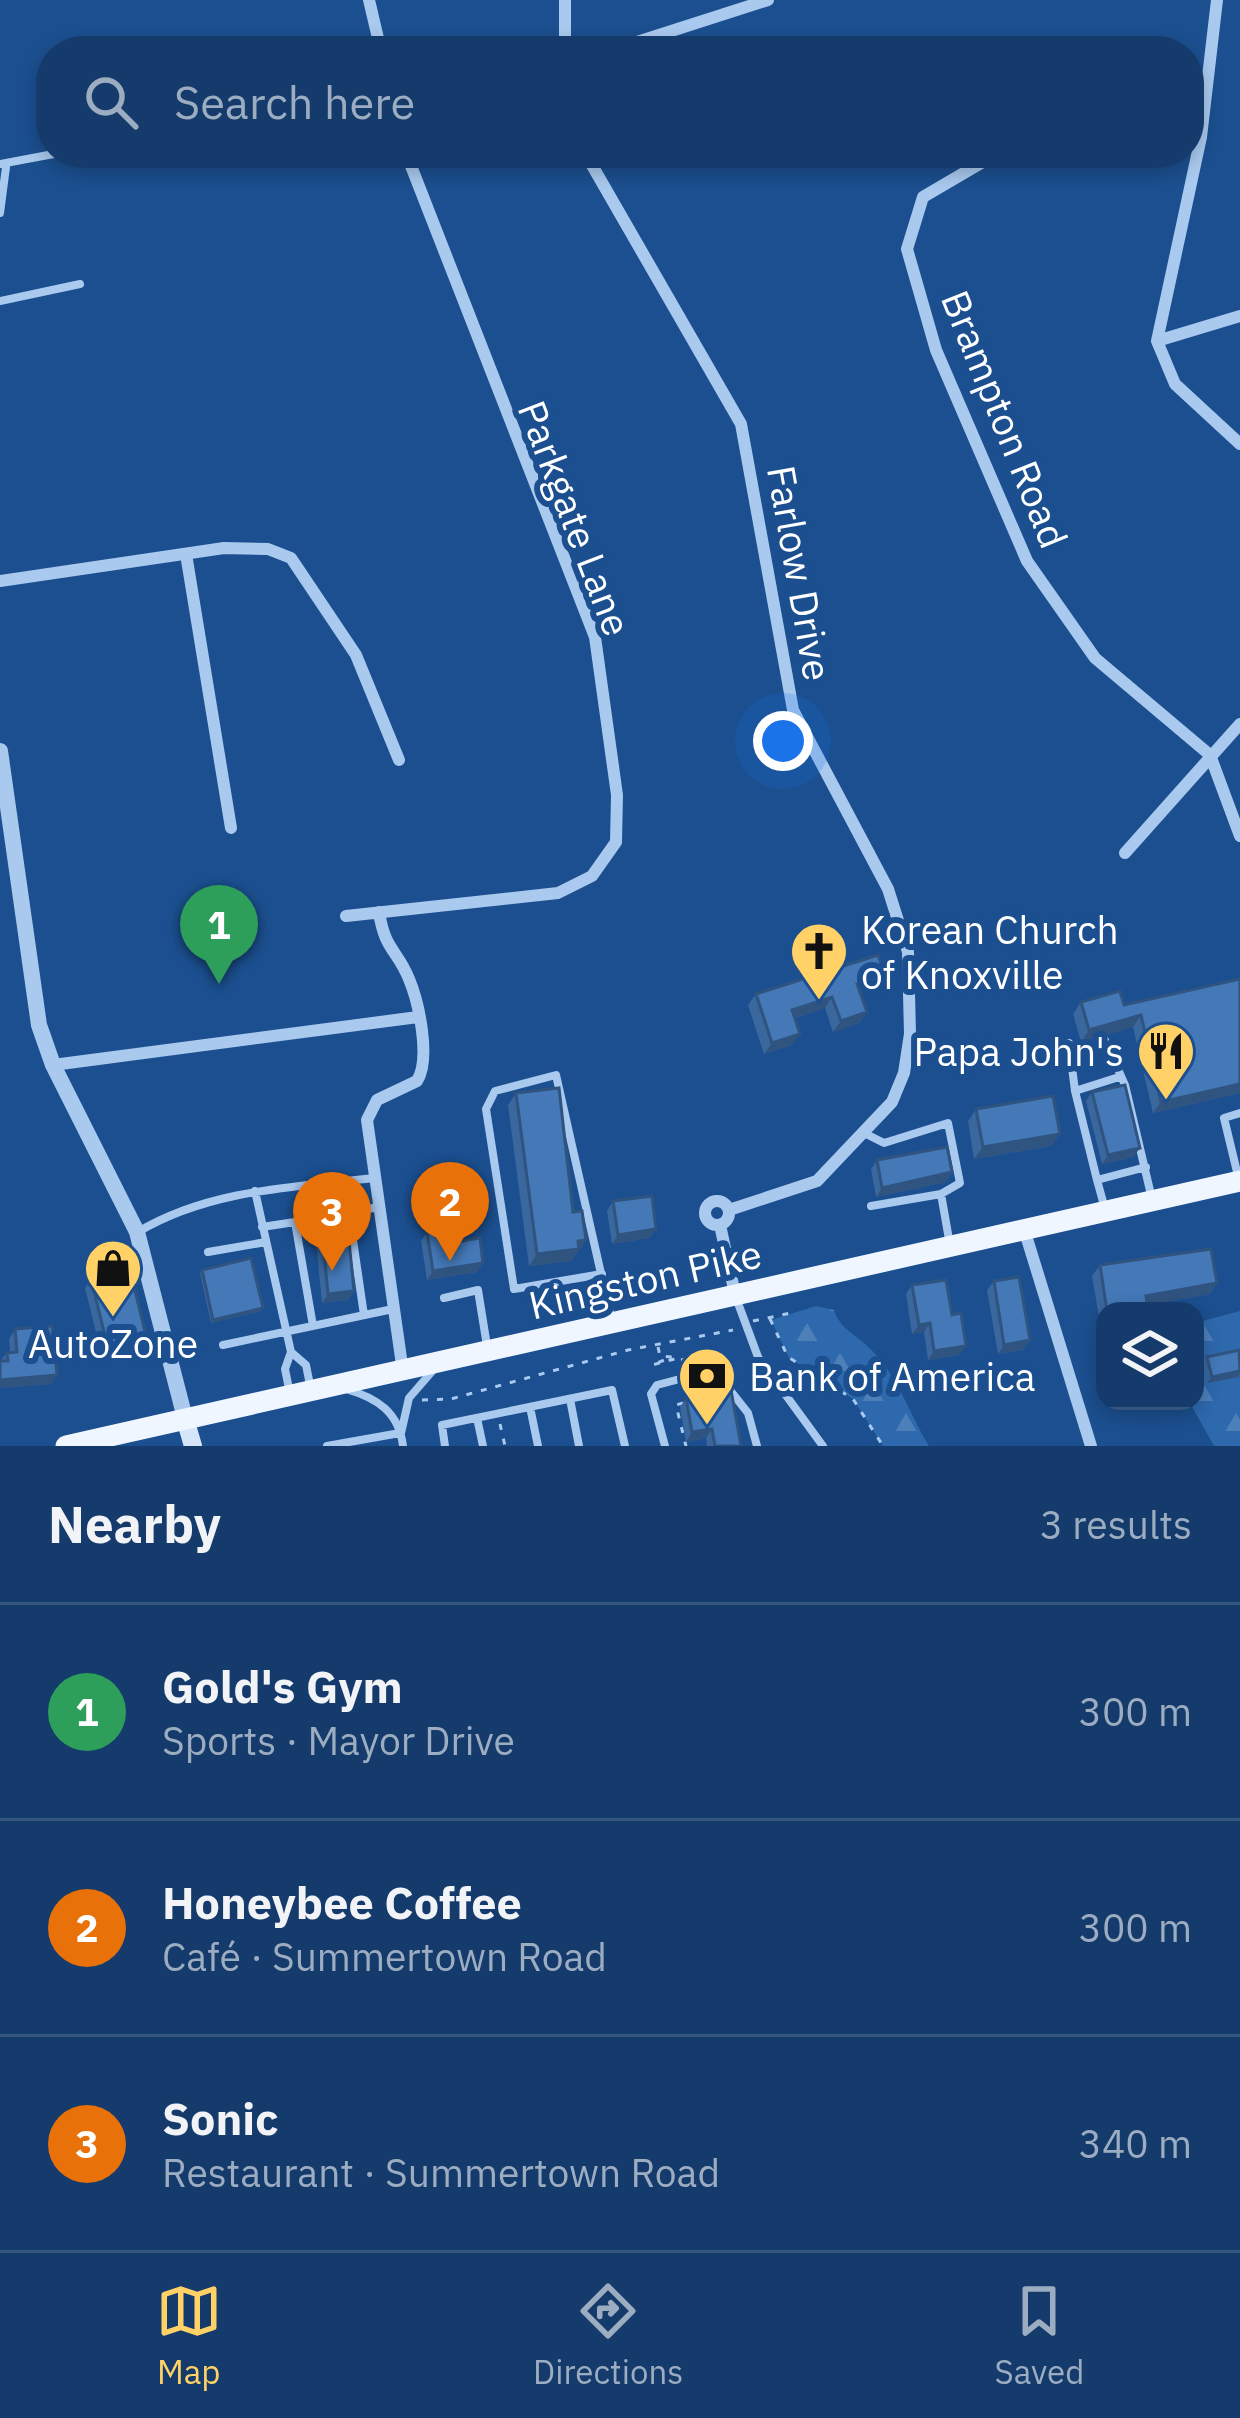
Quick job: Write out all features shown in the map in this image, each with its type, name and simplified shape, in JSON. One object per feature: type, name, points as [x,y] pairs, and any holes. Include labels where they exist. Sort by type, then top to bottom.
[{"type":"main road","name":"Kingston Pike","points":[[66,1446],[1240,1181]]},
{"type":"main road","points":[[186,1422],[193,1446]]},
{"type":"street","points":[[369,0],[377,36]]},
{"type":"street","points":[[565,0],[565,36]]},
{"type":"street","points":[[656,36],[768,0]]},
{"type":"street","points":[[1204,78],[1216,0]]},
{"type":"street","name":"Parkgate Lane","points":[[346,916],[558,893],[592,876],[616,842],[617,795],[595,638],[499,402],[412,168]]},
{"type":"street","name":"Farlow Drive","points":[[594,168],[741,424],[793,710],[901,918],[910,987],[908,1054],[899,1088],[866,1134],[817,1180],[729,1210]]},
{"type":"street","name":"Brampton Road","points":[[972,168],[923,196],[907,250],[936,350],[1028,561],[1095,658],[1210,755]]},
{"type":"street","points":[[1189,168],[1156,340],[1175,384],[1240,444]]},
{"type":"street","points":[[1156,340],[1240,316]]},
{"type":"street","points":[[0,581],[186,554],[268,549],[292,558],[356,656],[399,760]]},
{"type":"street","points":[[186,554],[231,828]]},
{"type":"street","points":[[1124,853],[1240,724]]},
{"type":"street","points":[[0,752],[35,1006],[52,1065],[137,1232],[186,1422]]},
{"type":"street","points":[[1210,755],[1240,836]]},
{"type":"street","points":[[379,912],[384,943],[408,975],[423,1072],[417,1081],[377,1100],[368,1114],[404,1373]]},
{"type":"street","points":[[52,1065],[418,1017]]},
{"type":"street","points":[[720,1225],[706,1219],[706,1207],[719,1200],[729,1210],[720,1225],[735,1294]]},
{"type":"street","points":[[1024,1229],[1091,1446]]},
{"type":"lane","points":[[0,213],[3,165],[36,158]]},
{"type":"lane","points":[[0,301],[80,284]]},
{"type":"lane","points":[[1105,1040],[1153,1200]]},
{"type":"lane","points":[[1069,1042],[1075,1091],[1106,1211]]},
{"type":"lane","points":[[602,1274],[514,1289],[486,1109],[495,1091],[556,1075],[602,1274],[612,1323]]},
{"type":"lane","points":[[1075,1091],[1119,1077]]},
{"type":"lane","points":[[1240,1113],[1224,1118],[1240,1181]]},
{"type":"lane","points":[[866,1134],[884,1143],[948,1123],[960,1183],[941,1194],[871,1206]]},
{"type":"lane","points":[[1097,1180],[1146,1167]]},
{"type":"lane","points":[[137,1232],[172,1212],[256,1191],[374,1178]]},
{"type":"lane","points":[[256,1191],[291,1352],[285,1369],[302,1396]]},
{"type":"lane","points":[[941,1194],[950,1246]]},
{"type":"lane","points":[[262,1226],[378,1207]]},
{"type":"lane","points":[[349,1213],[364,1315]]},
{"type":"lane","points":[[295,1222],[313,1326]]},
{"type":"lane","points":[[208,1252],[266,1242]]},
{"type":"lane","points":[[444,1298],[478,1291],[488,1353]]},
{"type":"lane","points":[[735,1294],[758,1357],[823,1446]]},
{"type":"lane","points":[[223,1345],[394,1308]]},
{"type":"lane","points":[[291,1352],[306,1365],[302,1396]]},
{"type":"lane","points":[[403,1446],[401,1432],[409,1401],[439,1365]]},
{"type":"lane","points":[[665,1446],[651,1394],[657,1385],[714,1370],[748,1413],[757,1446]]},
{"type":"lane","points":[[341,1387],[380,1401],[401,1432]]},
{"type":"lane","points":[[446,1446],[442,1425],[612,1390],[625,1446]]},
{"type":"lane","points":[[569,1399],[579,1446]]},
{"type":"lane","points":[[530,1407],[538,1446]]},
{"type":"lane","points":[[478,1418],[483,1446]]},
{"type":"lane","points":[[327,1446],[401,1432]]},
{"type":"path","points":[[409,1401],[452,1399],[657,1345],[722,1335],[791,1313]]},
{"type":"path","points":[[769,1318],[788,1357],[853,1399],[883,1446]]},
{"type":"path","points":[[657,1345],[660,1356],[672,1357],[652,1365],[682,1358],[692,1402],[676,1405],[686,1446]]},
{"type":"green space","points":[[816,1306],[834,1310],[843,1326],[876,1355],[929,1446],[883,1446],[853,1399],[789,1358],[771,1320]]},
{"type":"green space","points":[[1240,1311],[1240,1446],[1214,1446],[1194,1410],[1204,1410],[1204,1321]]},
{"type":"building","points":[[878,955],[885,975],[857,984],[867,1012],[841,1021],[832,997],[792,1010],[800,1034],[772,1043],[756,994]]},
{"type":"building","points":[[1240,979],[1240,1084],[1161,1102],[1141,1015],[1089,1030],[1081,1002],[1120,991],[1124,1005]]},
{"type":"building","points":[[1125,1085],[1140,1148],[1108,1155],[1092,1092]]},
{"type":"building","points":[[559,1088],[573,1212],[582,1211],[586,1240],[578,1241],[579,1249],[537,1254],[516,1093]]},
{"type":"building","points":[[1053,1096],[1060,1134],[983,1147],[976,1109]]},
{"type":"building","points":[[947,1147],[952,1172],[882,1188],[877,1160]]},
{"type":"building","points":[[652,1196],[656,1229],[618,1235],[613,1201]]},
{"type":"building","points":[[459,1227],[461,1241],[480,1238],[483,1263],[433,1271],[427,1232]]},
{"type":"building","points":[[348,1231],[354,1291],[328,1294],[322,1233]]},
{"type":"building","points":[[1211,1249],[1217,1283],[1146,1296],[1147,1302],[1106,1302],[1100,1265]]},
{"type":"building","points":[[251,1258],[263,1308],[213,1320],[202,1270]]},
{"type":"building","name":"AutoZone","points":[[130,1270],[147,1340],[108,1348],[91,1279]]},
{"type":"building","points":[[1019,1277],[1030,1340],[1004,1345],[994,1281]]},
{"type":"building","points":[[946,1280],[952,1315],[961,1313],[966,1346],[934,1351],[930,1323],[919,1325],[912,1285]]},
{"type":"building","points":[[52,1326],[57,1375],[0,1380],[0,1361],[8,1361],[7,1353],[17,1352],[15,1329]]},
{"type":"building","points":[[1239,1350],[1240,1371],[1212,1377],[1207,1357]]},
{"type":"building","points":[[731,1390],[741,1446],[715,1446],[712,1429],[692,1432],[686,1398]]},
{"type":"place","name":"Gold's Gym","points":[[219,984]]},
{"type":"place","name":"Korean Church of Knoxville","points":[[819,1002]]},
{"type":"place","name":"Papa John's","points":[[1166,1102]]},
{"type":"place","name":"Honeybee Coffee","points":[[450,1261]]},
{"type":"place","name":"Sonic","points":[[332,1271]]},
{"type":"place","name":"AutoZone","points":[[113,1319]]},
{"type":"place","name":"Bank of America","points":[[707,1427]]}]
